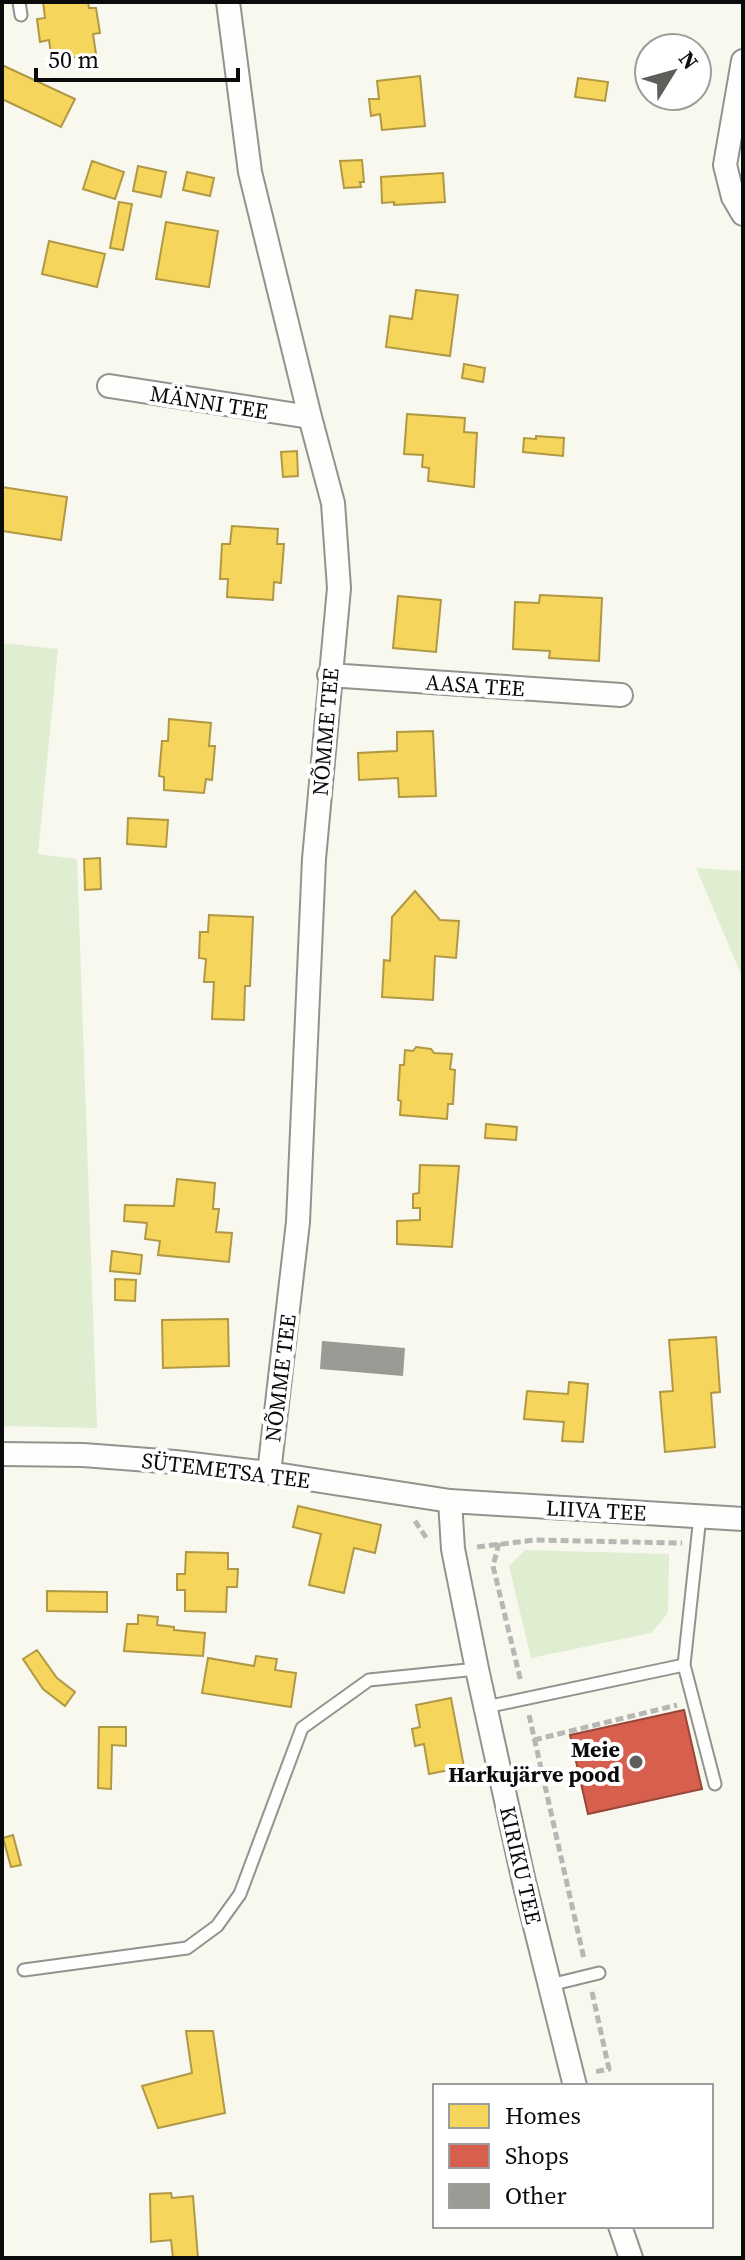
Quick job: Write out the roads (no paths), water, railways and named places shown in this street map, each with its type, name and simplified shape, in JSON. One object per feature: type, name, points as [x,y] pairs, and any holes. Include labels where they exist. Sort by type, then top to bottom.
[{"type":"street","name":"NÕMME TEE","points":[[228,2],[250,172],[333,503],[339,588],[314,859],[298,1222],[269,1473]]},
{"type":"street","points":[[743,61],[725,165],[733,197],[743,214]]},
{"type":"street","name":"MÄNNI TEE","points":[[109,386],[310,417]]},
{"type":"street","name":"AASA TEE","points":[[329,675],[621,695]]},
{"type":"street","name":"SÜTEMETSA TEE","points":[[2,1454],[83,1455],[269,1473],[450,1501]]},
{"type":"street","name":"LIIVA TEE","points":[[450,1501],[743,1519]]},
{"type":"street","name":"KIRIKU TEE","points":[[450,1501],[453,1549],[477,1669],[524,1882],[574,2081]]},
{"type":"street","points":[[621,2228],[631,2258]]},
{"type":"lane","points":[[19,2],[21,15]]},
{"type":"lane","points":[[700,1516],[684,1665],[715,1784]]},
{"type":"lane","points":[[486,1707],[684,1665]]},
{"type":"lane","points":[[24,1970],[187,1948],[217,1926],[240,1894],[302,1728],[369,1680],[477,1669]]},
{"type":"lane","points":[[550,1985],[593,1974]]},
{"type":"place","name":"Meie Harkujärve pood","points":[[636,1762]]}]
